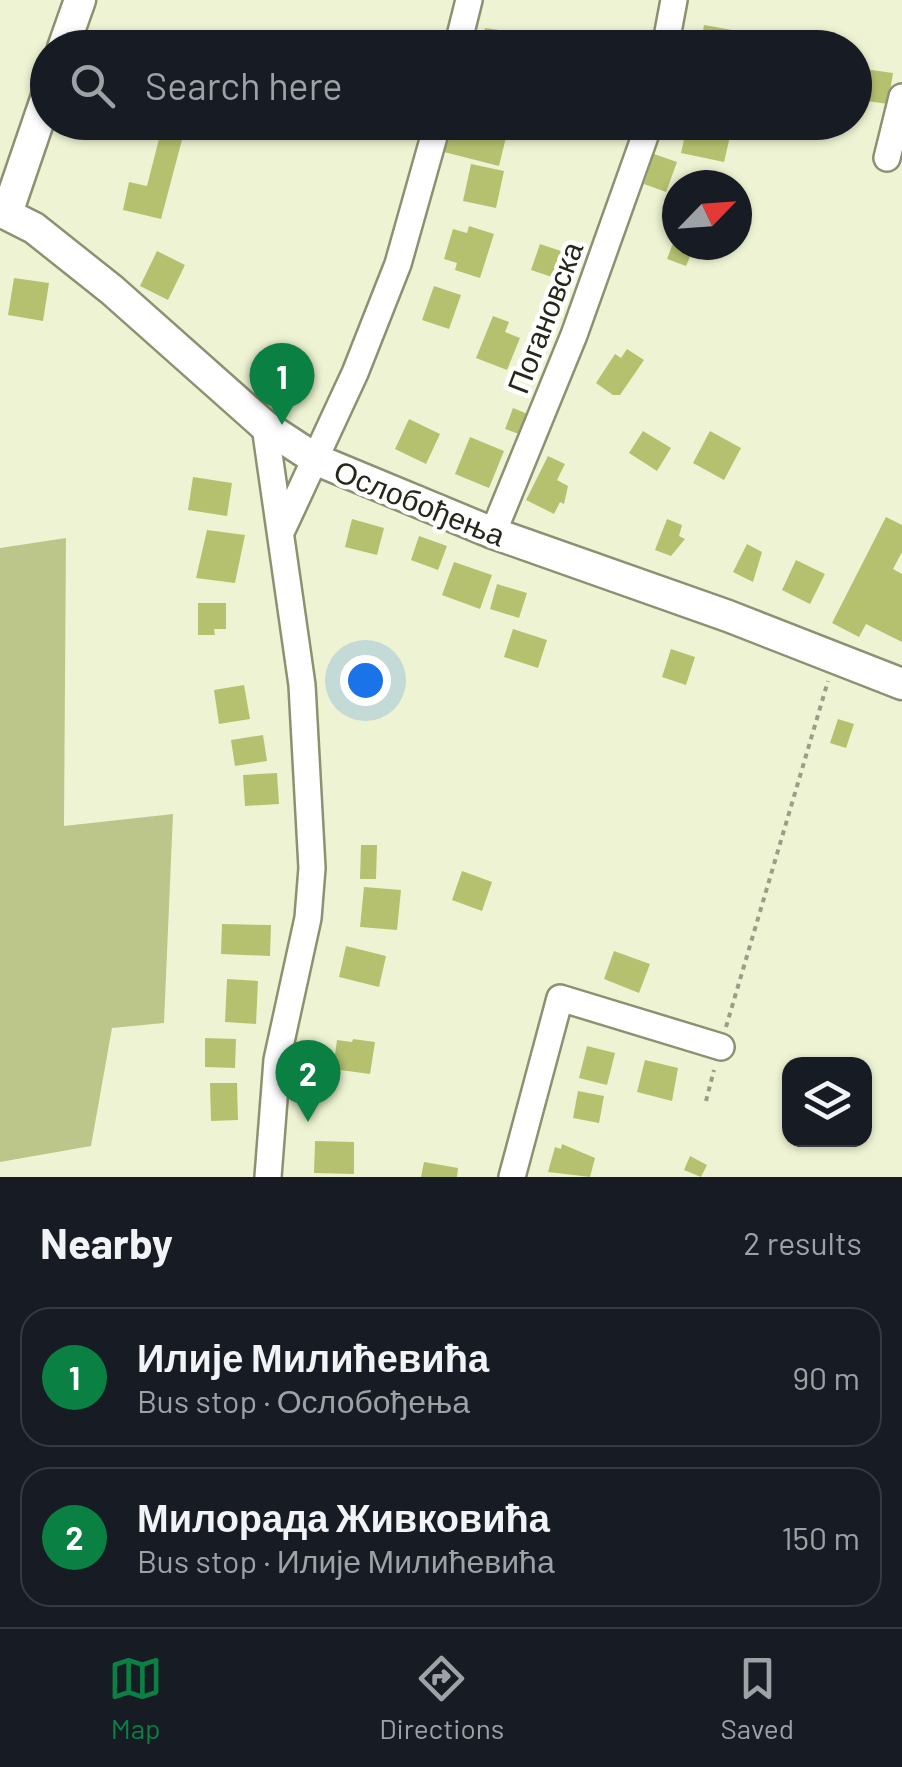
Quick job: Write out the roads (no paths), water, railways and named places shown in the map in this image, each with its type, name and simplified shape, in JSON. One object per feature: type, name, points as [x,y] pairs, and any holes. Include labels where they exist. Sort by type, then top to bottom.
[{"type":"street","points":[[69,30],[80,0]]},
{"type":"street","points":[[461,30],[468,0]]},
{"type":"street","points":[[668,30],[674,0]]},
{"type":"street","points":[[887,158],[902,97]]},
{"type":"street","points":[[3,212],[30,140]]},
{"type":"street","points":[[283,528],[316,460],[398,264],[433,140]]},
{"type":"street","name":"Погановска","points":[[493,533],[574,335],[644,140]]},
{"type":"street","name":"Ослобођења","points":[[3,212],[112,290],[265,426],[316,460],[493,533],[902,684]]},
{"type":"street","points":[[265,426],[283,528],[302,685],[312,868],[308,918],[277,1060],[268,1177]]},
{"type":"street","points":[[512,1177],[560,998],[721,1046]]},
{"type":"place","name":"Илије Милићевића","points":[[282,425]]},
{"type":"place","name":"Милорада Живковића","points":[[308,1122]]}]
